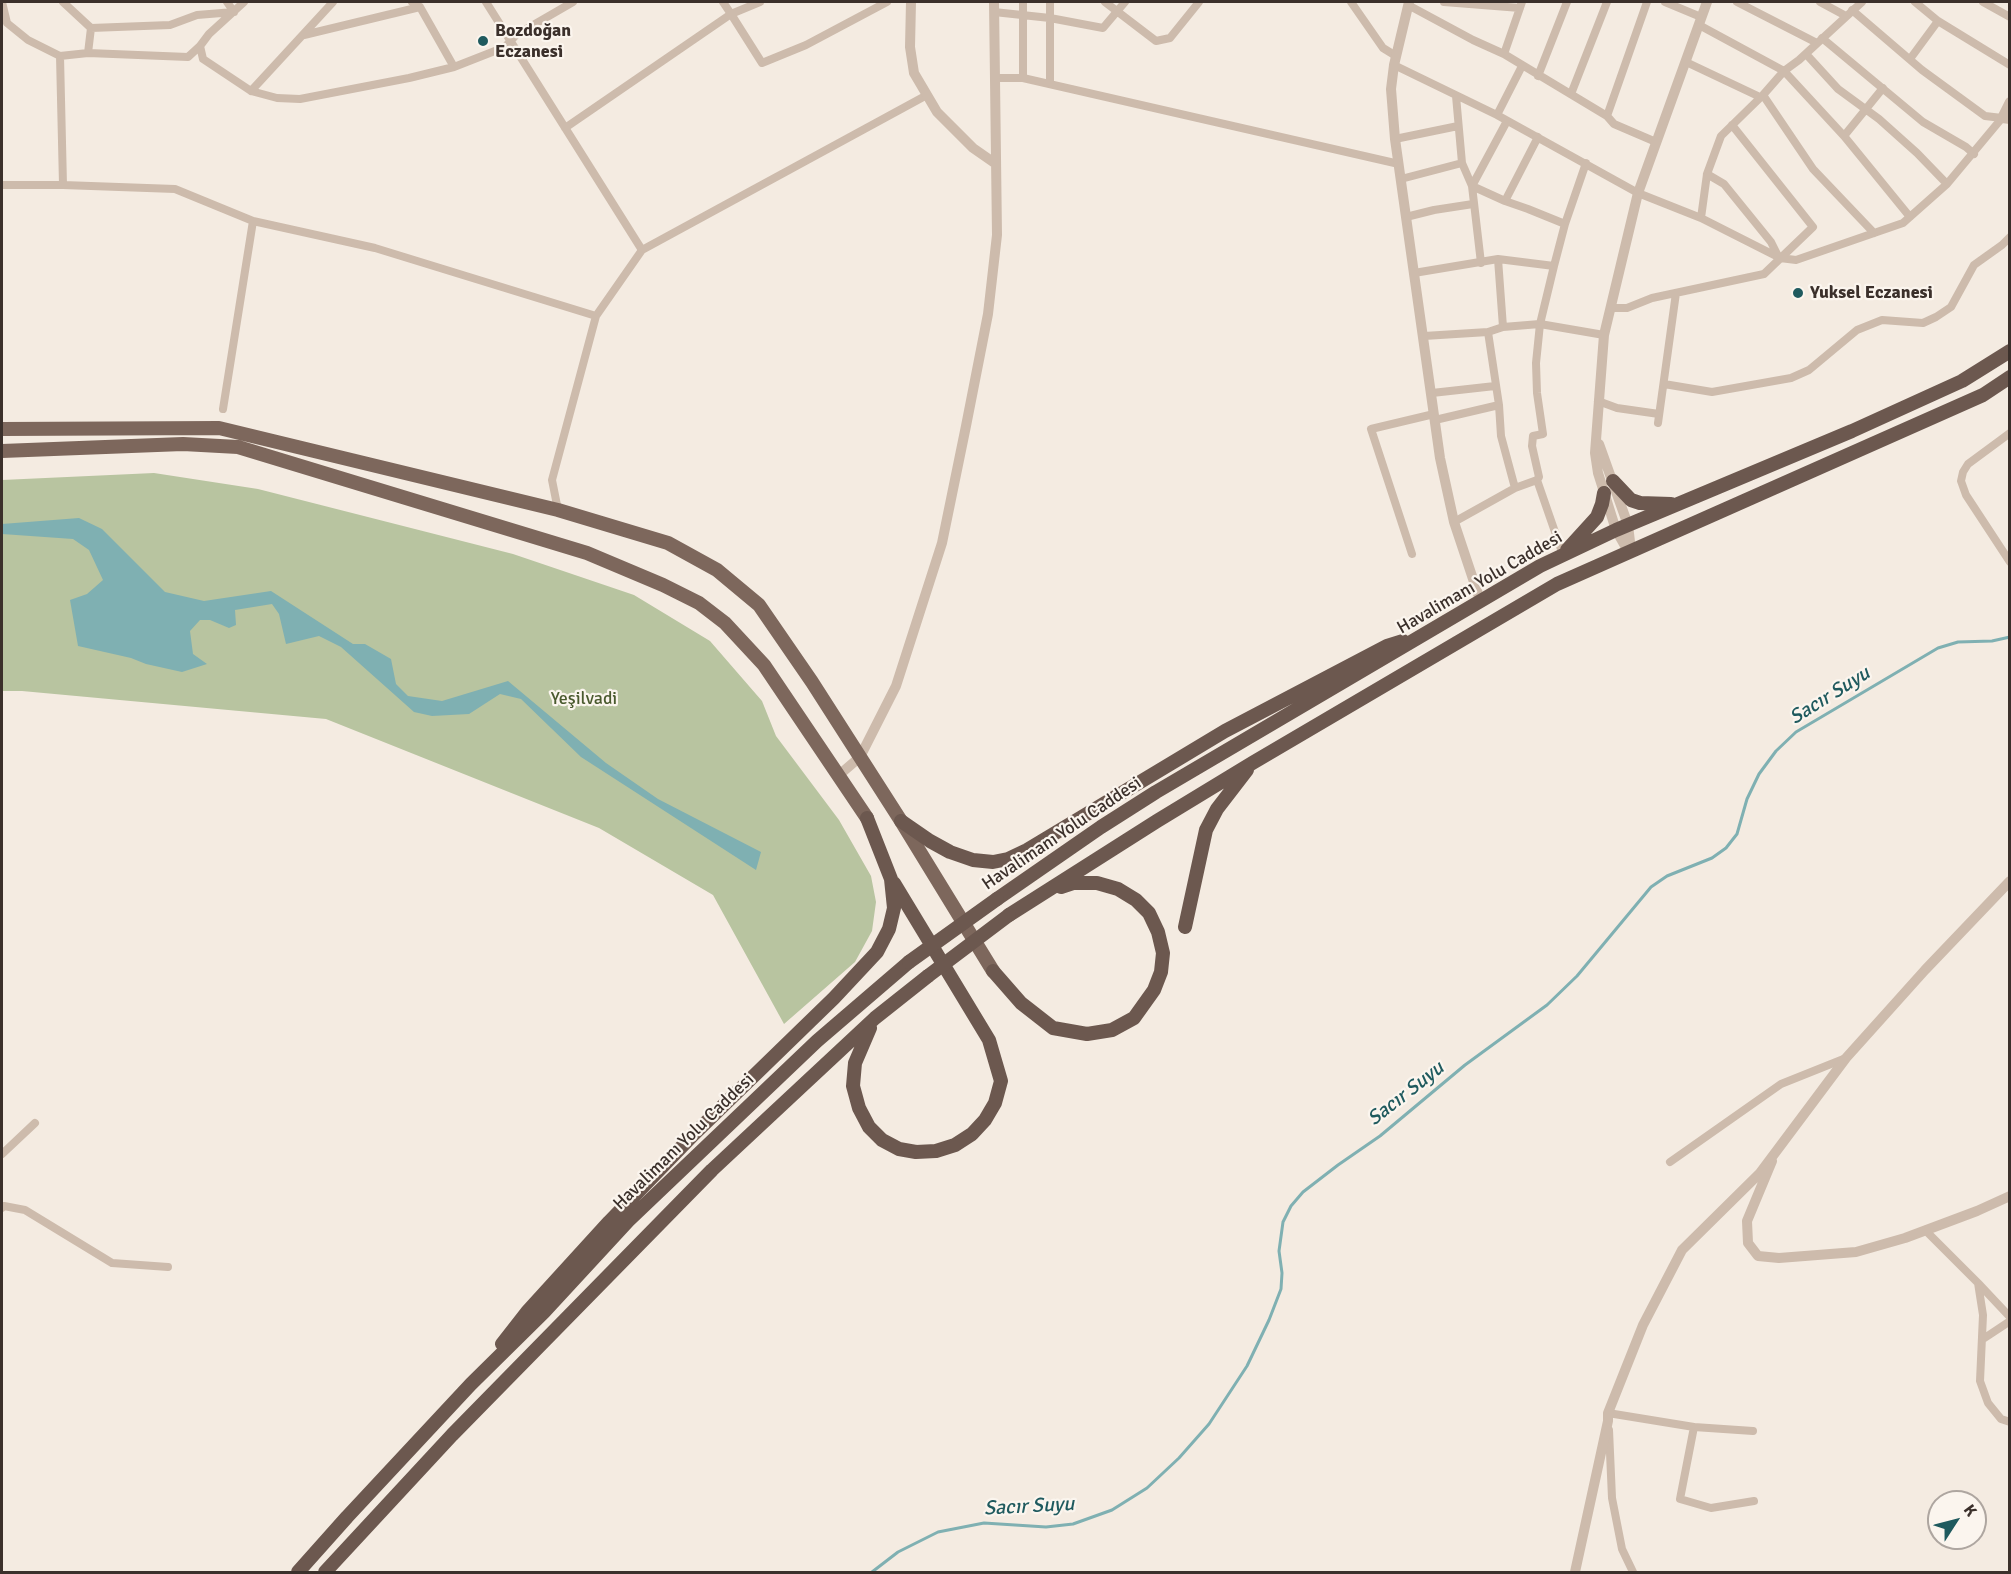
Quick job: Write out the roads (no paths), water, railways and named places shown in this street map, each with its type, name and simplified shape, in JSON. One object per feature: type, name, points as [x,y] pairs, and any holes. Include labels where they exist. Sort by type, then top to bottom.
[{"type":"highway","name":"Havalimanı Yolu Caddesi","points":[[298,1572],[471,1384],[544,1312],[628,1221],[817,1041],[909,962],[997,899],[1156,792],[1428,633],[1480,600],[1563,555],[1852,431],[1962,381],[2010,351]]},
{"type":"highway","points":[[325,1572],[452,1436],[712,1170],[875,1018],[1009,915],[1156,821],[1557,584],[1983,395],[2010,377]]},
{"type":"highway","points":[[1613,481],[1631,500],[1640,503],[1679,504]]},
{"type":"highway","points":[[1563,555],[1597,517],[1604,493]]},
{"type":"highway","points":[[901,820],[950,852],[973,860],[993,862],[1008,859],[1028,850],[1235,726],[1387,646],[1428,633]]},
{"type":"highway","points":[[1185,927],[1206,830],[1217,809],[1254,762]]},
{"type":"highway","points":[[867,818],[891,879],[989,1040],[1001,1082],[995,1103],[985,1120],[972,1134],[955,1145],[936,1151],[916,1152],[898,1149],[882,1140],[869,1127],[859,1108],[853,1086],[855,1062],[875,1018]]},
{"type":"highway","points":[[471,1384],[526,1312],[609,1222],[694,1134],[878,952],[889,929],[894,908],[891,879]]},
{"type":"highway","points":[[993,971],[1021,1003],[1053,1028],[1087,1034],[1112,1030],[1134,1018],[1154,990],[1161,972],[1163,953],[1158,932],[1149,913],[1136,900],[1118,889],[1097,883],[1073,883],[1040,896]]},
{"type":"main road","points":[[2,429],[219,428],[558,510],[668,543],[717,570],[759,605],[901,820],[993,971]]},
{"type":"main road","points":[[2,451],[183,444],[238,447],[587,553],[663,585],[699,603],[725,623],[764,665],[867,818]]},
{"type":"street","points":[[2,2],[7,23],[28,40],[60,56],[88,54],[188,57],[200,46],[208,34],[244,2]]},
{"type":"street","points":[[63,2],[91,28],[170,25],[197,15],[234,12]]},
{"type":"street","points":[[227,2],[234,12]]},
{"type":"street","points":[[251,91],[333,2]]},
{"type":"street","points":[[486,2],[642,250]]},
{"type":"street","points":[[200,46],[203,59],[251,91],[277,98],[300,99],[454,67],[505,47],[516,35],[573,2]]},
{"type":"street","points":[[723,2],[762,63],[806,45],[887,2]]},
{"type":"street","points":[[566,128],[731,15],[760,2]]},
{"type":"street","points":[[911,2],[910,47],[914,73],[937,112],[973,148],[996,164]]},
{"type":"street","points":[[1023,2],[1023,78]]},
{"type":"street","points":[[1050,2],[1050,84]]},
{"type":"street","points":[[1105,2],[1156,41],[1170,38],[1199,2]]},
{"type":"street","points":[[839,775],[860,757],[896,686],[942,543],[988,314],[997,235],[994,7],[1023,15],[1103,28],[1125,2]]},
{"type":"street","points":[[1351,2],[1383,48],[1395,61],[1456,96],[1538,136],[1638,193],[1701,218],[1780,258],[1796,260],[1903,223],[1947,183],[2006,119],[2010,102]]},
{"type":"street","points":[[1444,2],[1521,5],[1504,54]]},
{"type":"street","points":[[1538,76],[1567,2]]},
{"type":"street","points":[[1571,94],[1606,2]]},
{"type":"street","points":[[1607,116],[1647,2]]},
{"type":"street","points":[[1665,2],[1784,71],[1844,136],[1910,217]]},
{"type":"street","points":[[1630,550],[1622,528],[1604,493],[1595,453],[1604,335],[1638,193],[1707,2]]},
{"type":"street","points":[[1737,2],[1820,40],[1923,122],[1974,154]]},
{"type":"street","points":[[1820,2],[1849,13],[1985,116],[2006,119]]},
{"type":"street","points":[[1701,218],[1707,174],[1721,136],[1784,71],[1806,54],[1862,2]]},
{"type":"street","points":[[1915,2],[1938,21],[2010,65]]},
{"type":"street","points":[[1983,2],[2007,15],[2010,4]]},
{"type":"street","points":[[1480,600],[1454,522],[1440,458],[1395,139],[1391,89],[1408,3],[1473,40],[1504,54],[1607,116],[1614,124],[1656,142]]},
{"type":"street","points":[[303,35],[416,4],[454,67]]},
{"type":"street","points":[[1910,59],[1938,21]]},
{"type":"street","points":[[88,54],[91,28]]},
{"type":"street","points":[[1806,54],[1838,89],[1866,109],[1917,153],[1947,183]]},
{"type":"street","points":[[60,56],[63,185]]},
{"type":"street","points":[[1686,62],[1761,96],[1813,170],[1874,233]]},
{"type":"street","points":[[1497,115],[1522,66]]},
{"type":"street","points":[[995,78],[1023,78],[1399,164]]},
{"type":"street","points":[[1844,136],[1883,88]]},
{"type":"street","points":[[558,510],[552,480],[596,316],[642,250],[927,95]]},
{"type":"street","points":[[1456,96],[1462,163],[1472,186],[1481,263]]},
{"type":"street","points":[[1472,186],[1507,121]]},
{"type":"street","points":[[1610,308],[1627,308],[1652,298],[1764,274],[1813,228],[1732,125]]},
{"type":"street","points":[[1395,139],[1458,126]]},
{"type":"street","points":[[1505,201],[1538,136]]},
{"type":"street","points":[[1401,179],[1462,163]]},
{"type":"street","points":[[1563,555],[1537,480],[1539,477],[1532,446],[1533,436],[1543,434],[1536,363],[1540,324],[1554,266],[1586,163]]},
{"type":"street","points":[[1707,174],[1724,184],[1771,242],[1780,258]]},
{"type":"street","points":[[2,185],[175,189],[253,221],[375,248],[596,316]]},
{"type":"street","points":[[1472,186],[1565,225]]},
{"type":"street","points":[[1406,217],[1473,204]]},
{"type":"street","points":[[223,409],[253,221]]},
{"type":"street","points":[[1664,384],[1712,393],[1791,378],[1809,370],[1857,330],[1882,320],[1923,323],[1951,307],[1974,265],[2010,237]]},
{"type":"street","points":[[1414,273],[1498,259],[1554,266]]},
{"type":"street","points":[[1498,259],[1503,327]]},
{"type":"street","points":[[1598,401],[1659,419],[1676,293]]},
{"type":"street","points":[[1424,336],[1488,332],[1503,327],[1540,324],[1604,335]]},
{"type":"street","points":[[1488,332],[1502,436],[1515,488]]},
{"type":"street","points":[[1432,393],[1495,386]]},
{"type":"street","points":[[1412,554],[1371,429],[1499,405]]},
{"type":"street","points":[[2010,432],[1968,464],[1961,482],[1966,495],[2010,562]]},
{"type":"street","points":[[1595,435],[1613,481],[1622,528]]},
{"type":"street","points":[[1454,522],[1515,488],[1537,480]]},
{"type":"street","points":[[1575,1572],[1608,1417],[1643,1325],[1682,1250],[1760,1173],[1846,1058],[2010,880]]},
{"type":"street","points":[[1670,1162],[1781,1084],[1846,1058]]},
{"type":"street","points":[[2,1154],[36,1123]]},
{"type":"street","points":[[1775,1153],[1747,1221],[1748,1243],[1758,1256],[1790,1258],[1856,1252],[1925,1230],[2010,1196]]},
{"type":"street","points":[[2,1205],[25,1210],[112,1263],[168,1268]]},
{"type":"street","points":[[1925,1230],[2010,1319],[1983,1339]]},
{"type":"street","points":[[1978,1283],[1983,1315],[1980,1381],[1988,1403],[2001,1419],[2010,1422]]},
{"type":"street","points":[[1608,1417],[1754,1431]]},
{"type":"street","points":[[1608,1417],[1612,1498],[1622,1549],[1633,1572]]},
{"type":"street","points":[[1694,1427],[1680,1499],[1711,1508],[1754,1501]]},
{"type":"water","points":[[79,518],[102,529],[165,592],[204,601],[271,591],[353,644],[365,644],[391,659],[396,684],[408,696],[442,701],[508,681],[606,763],[658,799],[761,852],[756,870],[581,757],[521,699],[500,694],[469,714],[432,716],[414,712],[341,647],[319,636],[286,644],[279,614],[272,604],[235,610],[236,625],[229,628],[210,620],[200,620],[190,631],[193,654],[207,664],[182,672],[78,646],[70,600],[87,594],[103,580],[89,550],[73,539],[2,534],[2,524]]},
{"type":"waterway","name":"Sacır Suyu","points":[[872,1572],[898,1552],[938,1532],[984,1523],[1046,1527],[1073,1524],[1112,1510],[1147,1488],[1179,1458],[1209,1424],[1247,1366],[1281,1289],[1282,1273],[1279,1251],[1283,1222],[1291,1206],[1303,1192],[1380,1136],[1465,1065],[1547,1005],[1577,976],[1651,887],[1667,876],[1712,858],[1726,848],[1737,834],[1747,799],[1759,774],[1776,751],[1796,732],[1938,648],[1958,642],[1992,641],[2010,637]]},
{"type":"place","name":"Bozdoğan Eczanesi","points":[[483,41]]},
{"type":"place","name":"Yuksel Eczanesi","points":[[1798,293]]},
{"type":"park label","name":"Yeşilvadi","points":[[584,699]]}]
